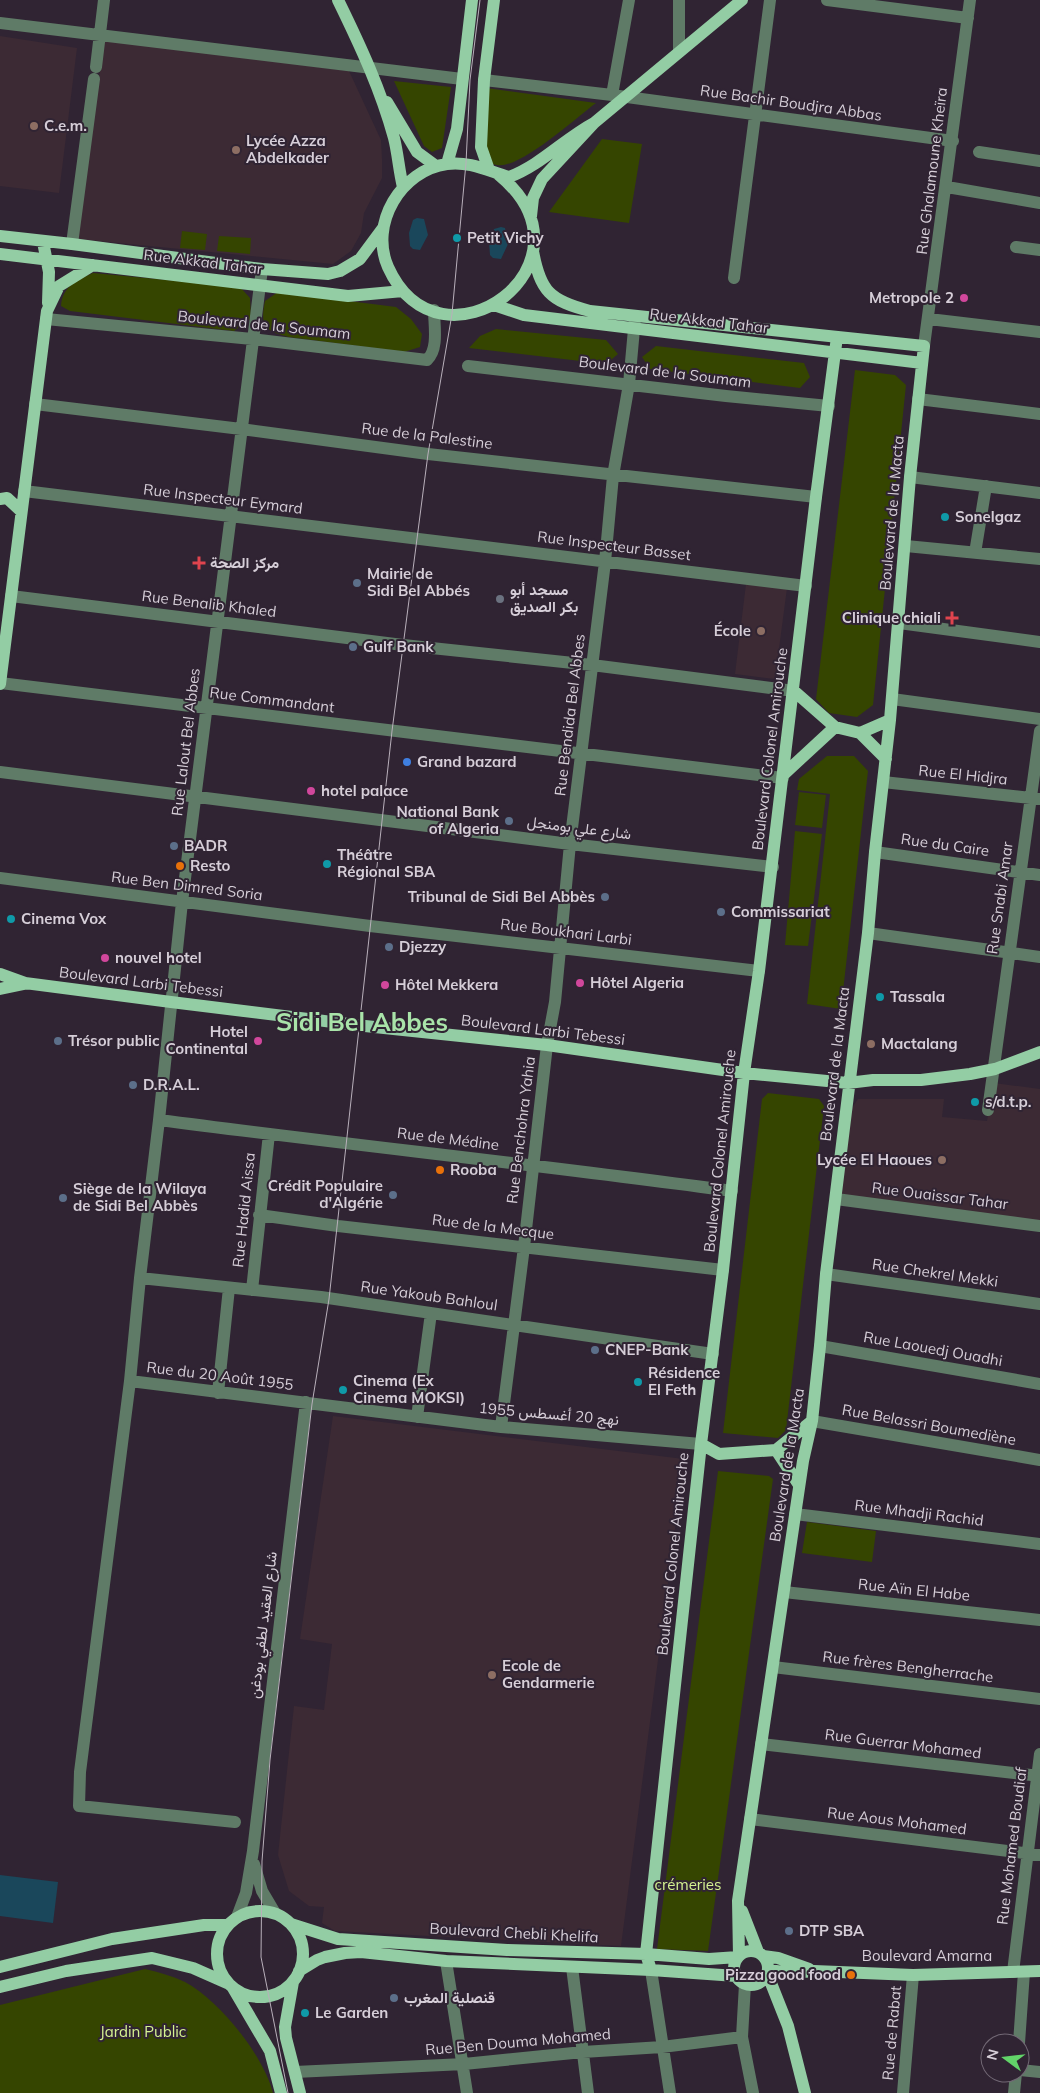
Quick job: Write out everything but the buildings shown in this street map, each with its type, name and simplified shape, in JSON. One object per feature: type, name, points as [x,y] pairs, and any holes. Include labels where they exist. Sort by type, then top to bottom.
[{"type":"main road","points":[[338,0],[376,83],[394,140],[403,187]]},
{"type":"main road","points":[[442,165],[457,128],[472,0]]},
{"type":"main road","points":[[494,0],[484,80],[481,147],[494,172],[513,186],[524,201],[531,219]]},
{"type":"main road","points":[[594,123],[542,180],[533,198],[531,219],[533,234],[532,251],[528,267],[520,282],[508,295],[494,305],[477,312],[458,315],[420,305],[403,291],[393,277],[386,262],[383,228],[390,206],[403,187],[418,174],[442,165],[466,163],[509,177],[522,172],[594,123],[742,0]]},
{"type":"main road","points":[[376,83],[417,152],[442,165]]},
{"type":"main road","name":"Rue Akkad Tahar","points":[[0,236],[262,269],[328,274],[340,271],[360,259],[383,228]]},
{"type":"main road","points":[[0,684],[34,404],[47,315],[48,260],[43,242]]},
{"type":"main road","points":[[47,315],[70,262],[72,244]]},
{"type":"main road","name":"Rue Akkad Tahar","points":[[532,251],[538,276],[551,295],[560,302],[590,311],[924,346]]},
{"type":"main road","name":"Rue Akkad Tahar","points":[[0,254],[348,296],[403,291]]},
{"type":"main road","points":[[59,286],[93,265]]},
{"type":"main road","name":"Rue Akkad Tahar","points":[[494,305],[524,315],[922,363]]},
{"type":"main road","name":"Boulevard Colonel Amirouche","points":[[651,1970],[646,1954],[701,1444],[723,1270],[744,1073],[760,972],[816,497],[837,337]]},
{"type":"main road","name":"Boulevard de la Macta","points":[[738,1957],[738,1902],[799,1485],[812,1421],[826,1274],[848,1083],[868,933],[890,720],[906,546],[910,478],[924,346]]},
{"type":"main road","points":[[2,497],[21,511]]},
{"type":"main road","points":[[794,691],[834,727],[860,734],[886,759]]},
{"type":"main road","points":[[860,734],[890,720]]},
{"type":"main road","points":[[783,777],[834,727]]},
{"type":"main road","points":[[0,974],[25,984]]},
{"type":"main road","points":[[0,989],[25,984]]},
{"type":"main road","name":"Boulevard Larbi Tebessi","points":[[25,984],[365,1026],[547,1045],[744,1073],[848,1083],[873,1080],[942,1078],[995,1069],[1040,1052]]},
{"type":"main road","points":[[701,1444],[719,1454],[776,1450],[812,1421]]},
{"type":"main road","points":[[776,1450],[799,1485]]},
{"type":"main road","points":[[738,1902],[760,1954],[767,1963],[765,1975],[788,2026],[805,2093]]},
{"type":"main road","points":[[0,1967],[112,1939],[232,1921],[248,1912],[275,1913],[291,1924],[300,1937],[303,1952],[285,2027],[300,2093]]},
{"type":"main road","points":[[232,1921],[221,1935],[217,1947],[217,1960],[220,1972],[230,1985],[270,2052],[281,2093]]},
{"type":"main road","name":"Boulevard Chebli Khelifa","points":[[291,1924],[338,1939],[508,1950],[646,1954],[687,1958],[738,1957]]},
{"type":"main road","points":[[0,1987],[66,1971],[152,1958],[193,1968],[230,1985],[241,1993],[260,1998],[281,1992],[317,1960],[345,1953],[361,1952],[446,1961],[651,1970],[740,1980],[752,1985],[765,1975],[814,1971]]},
{"type":"main road","points":[[740,1980],[734,1966],[738,1957],[746,1952],[778,1958],[814,1971]]},
{"type":"main road","points":[[46,1956],[50,1976]]},
{"type":"main road","name":"Boulevard Amarna","points":[[814,1971],[913,1975],[1040,1971]]},
{"type":"street","points":[[72,244],[104,0]]},
{"type":"street","points":[[612,95],[629,0]]},
{"type":"street","points":[[679,0],[679,52]]},
{"type":"street","points":[[734,278],[770,0]]},
{"type":"street","points":[[827,0],[968,18]]},
{"type":"street","name":"Rue Ghalamoune Kheïra","points":[[924,346],[947,187],[970,0]]},
{"type":"street","points":[[0,24],[462,78]]},
{"type":"street","name":"Rue Bachir Boudjra Abbas","points":[[484,80],[612,95],[952,141]]},
{"type":"street","points":[[979,152],[1040,161]]},
{"type":"street","points":[[947,187],[1040,203]]},
{"type":"street","points":[[1016,247],[1040,250]]},
{"type":"street","name":"Rue Lalout Bel Abbes","points":[[235,1822],[79,1806],[80,1772],[130,1381],[182,902],[262,269]]},
{"type":"street","name":"Boulevard de la Soumam","points":[[47,315],[427,360],[431,356],[435,337],[434,310]]},
{"type":"street","name":"Rue Bendida Bel Abbes","points":[[547,1045],[551,1029],[562,948],[570,844],[605,562],[613,476],[629,384],[636,316]]},
{"type":"street","points":[[928,318],[1040,332]]},
{"type":"street","name":"Boulevard de la Soumam","points":[[468,366],[829,406]]},
{"type":"street","points":[[918,399],[1040,414]]},
{"type":"street","name":"Rue de la Palestine","points":[[34,404],[241,428],[428,454],[816,497]]},
{"type":"street","points":[[910,478],[1040,492]]},
{"type":"street","points":[[975,553],[986,486]]},
{"type":"street","name":"Rue Inspecteur Eymard","points":[[24,491],[418,538]]},
{"type":"street","name":"Rue Inspecteur Basset","points":[[418,538],[806,586]]},
{"type":"street","points":[[906,546],[1040,559]]},
{"type":"street","name":"Rue Benalib Khaled","points":[[11,596],[794,691]]},
{"type":"street","points":[[899,623],[1040,642]]},
{"type":"street","name":"Rue Commandant","points":[[0,684],[783,777]]},
{"type":"street","points":[[892,699],[1040,719]]},
{"type":"street","name":"Rue Snabi Amar","points":[[988,1110],[995,1069],[1008,952],[1035,799],[1040,731]]},
{"type":"street","name":"شارع علي بومنجل","points":[[0,772],[570,844],[773,867]]},
{"type":"street","name":"Rue El Hidjra","points":[[883,782],[1035,799]]},
{"type":"street","name":"Rue du Caire","points":[[875,852],[1040,875]]},
{"type":"street","name":"Rue Ben Dimred Soria","points":[[0,878],[370,926]]},
{"type":"street","name":"Rue Boukhari Larbi","points":[[370,926],[760,972]]},
{"type":"street","points":[[868,933],[1040,957]]},
{"type":"street","name":"Rue Benchohra Yahia","points":[[501,1427],[547,1045]]},
{"type":"street","name":"Rue de Médine","points":[[159,1120],[732,1191]]},
{"type":"street","name":"Rue Hadid Aissa","points":[[252,1290],[269,1134]]},
{"type":"street","name":"Rue Ouaissar Tahar","points":[[836,1199],[1040,1226]]},
{"type":"street","name":"Rue de la Mecque","points":[[259,1215],[338,1226],[723,1270]]},
{"type":"street","name":"Rue Chekrel Mekki","points":[[826,1274],[1040,1304]]},
{"type":"street","name":"Rue Yakoub Bahloul","points":[[140,1278],[321,1297],[713,1354]]},
{"type":"street","points":[[218,1393],[228,1288]]},
{"type":"street","points":[[417,1417],[431,1313]]},
{"type":"street","name":"Rue Laouedj Ouadhi","points":[[820,1346],[1040,1384]]},
{"type":"street","name":"Rue du 20 Août 1955","points":[[130,1381],[306,1402]]},
{"type":"street","name":"نهج 20 أغسطس 1955","points":[[306,1402],[501,1427],[701,1444]]},
{"type":"street","name":"شارع العقيد لطفي بودغن","points":[[253,1851],[306,1402]]},
{"type":"street","name":"Rue Belassri Boumediène","points":[[812,1421],[1040,1460]]},
{"type":"street","name":"Rue Mhadji Rachid","points":[[795,1514],[1040,1544]]},
{"type":"street","name":"Rue Aïn El Habe","points":[[784,1592],[1040,1620]]},
{"type":"street","name":"Rue frères Bengherrache","points":[[772,1668],[1040,1700]]},
{"type":"street","name":"Rue Guerrar Mohamed","points":[[761,1744],[1039,1776]]},
{"type":"street","name":"Rue Mohamed Boudiaf","points":[[1019,2033],[1018,1972],[1034,1854],[1040,1754]]},
{"type":"street","name":"Rue Aous Mohamed","points":[[750,1819],[1034,1854]]},
{"type":"street","points":[[253,1851],[258,1882],[275,1913]]},
{"type":"street","points":[[232,1921],[246,1893],[253,1851]]},
{"type":"street","points":[[446,1961],[464,2064],[467,2093]]},
{"type":"street","points":[[572,1967],[588,2093]]},
{"type":"street","points":[[651,1970],[670,2093]]},
{"type":"street","name":"Rue de Rabat","points":[[903,2093],[913,1975]]},
{"type":"street","points":[[740,1980],[742,2037],[753,2093]]},
{"type":"street","name":"Rue Ben Douma Mohamed","points":[[296,2072],[464,2064],[582,2052],[662,2047],[742,2037]]},
{"type":"shaded area","name":"C.e.m.","points":[[0,36],[77,48],[59,193],[0,186]]},
{"type":"shaded area","name":"Lycée Azza Abdelkader","points":[[104,40],[349,71],[381,140],[382,159],[382,178],[364,213],[361,233],[351,251],[333,264],[78,239]]},
{"type":"shaded area","name":"École","points":[[746,584],[787,588],[775,679],[735,674]]},
{"type":"shaded area","name":"Lycée El Haoues","points":[[994,1083],[1040,1089],[1040,1222],[838,1199],[852,1108],[858,1099],[944,1099],[942,1117],[987,1121]]},
{"type":"shaded area","name":"Ecole de Gendarmerie","points":[[333,1416],[684,1459],[621,1946],[335,1931],[322,1923],[324,1907],[309,1906],[289,1891],[278,1855],[294,1706],[324,1710],[332,1644],[300,1639]]},
{"type":"green space","points":[[394,81],[451,87],[442,148],[432,152],[424,146]]},
{"type":"green space","points":[[486,88],[596,103],[533,151],[507,164],[497,165],[490,162],[483,153]]},
{"type":"green space","points":[[602,139],[642,144],[629,223],[549,212]]},
{"type":"green space","points":[[182,231],[207,234],[205,250],[180,248]]},
{"type":"green space","points":[[219,236],[251,238],[250,254],[217,251]]},
{"type":"green space","points":[[93,273],[240,287],[250,298],[251,318],[234,331],[70,311],[61,306],[64,293],[77,281]]},
{"type":"green space","points":[[278,292],[396,307],[411,319],[422,334],[420,347],[404,352],[289,337],[274,332],[266,326],[263,316],[265,301]]},
{"type":"green space","points":[[496,329],[606,340],[618,354],[606,364],[469,348],[480,336]]},
{"type":"green space","points":[[656,346],[804,363],[810,377],[800,388],[650,369],[642,357]]},
{"type":"green space","points":[[855,370],[895,375],[906,385],[873,705],[857,717],[829,713],[816,699]]},
{"type":"green space","points":[[827,756],[854,756],[868,771],[841,1009],[807,1004],[830,794],[797,790],[799,779]]},
{"type":"green space","points":[[799,792],[826,795],[822,828],[795,825]]},
{"type":"green space","points":[[795,831],[822,834],[808,946],[785,945]]},
{"type":"green space","points":[[768,1093],[819,1099],[824,1106],[786,1430],[778,1438],[723,1433],[762,1099]]},
{"type":"green space","name":"crémeries","points":[[718,1471],[769,1476],[773,1479],[708,1951],[657,1949]]},
{"type":"green space","points":[[807,1522],[876,1531],[872,1562],[802,1553]]},
{"type":"green space","name":"Jardin Public","points":[[145,1969],[185,1982],[212,2002],[250,2046],[268,2078],[273,2093],[0,2093],[0,2005]]},
{"type":"water","points":[[417,218],[424,219],[428,235],[420,250],[413,249],[410,246],[409,233],[413,220]]},
{"type":"water","points":[[505,228],[508,244],[501,259],[493,258],[490,255],[489,242],[494,229]]},
{"type":"water","points":[[0,1875],[58,1882],[53,1923],[0,1916]]},
{"type":"tram line","points":[[288,2093],[261,1957],[262,1861],[270,1760],[312,1404],[329,1299],[392,731],[428,454],[452,314],[466,163],[470,80],[480,0]]},
{"type":"place","name":"C.e.m.","points":[[34,126]]},
{"type":"place","name":"Lycée Azza Abdelkader","points":[[236,150]]},
{"type":"place","name":"Petit Vichy","points":[[457,238]]},
{"type":"place","name":"Metropole 2","points":[[964,298]]},
{"type":"place","name":"Sonelgaz","points":[[945,517]]},
{"type":"place","name":"مركز الصحة","points":[[199,563]]},
{"type":"place","name":"Mairie de Sidi Bel Abbés","points":[[357,583]]},
{"type":"place","name":"مسجد أبو بكر الصديق","points":[[500,599]]},
{"type":"place","name":"Clinique chiali","points":[[952,618]]},
{"type":"place","name":"École","points":[[761,631]]},
{"type":"place","name":"Gulf Bank","points":[[353,647]]},
{"type":"place","name":"Grand bazard","points":[[407,762]]},
{"type":"place","name":"hotel palace","points":[[311,791]]},
{"type":"place","name":"National Bank of Algeria","points":[[509,821]]},
{"type":"place","name":"BADR","points":[[174,846]]},
{"type":"place","name":"Théâtre Régional SBA","points":[[327,864]]},
{"type":"place","name":"Resto","points":[[180,866]]},
{"type":"place","name":"Tribunal de Sidi Bel Abbès","points":[[605,897]]},
{"type":"place","name":"Commissariat","points":[[721,912]]},
{"type":"place","name":"Cinema Vox","points":[[11,919]]},
{"type":"place","name":"Djezzy","points":[[389,947]]},
{"type":"place","name":"nouvel hotel","points":[[105,958]]},
{"type":"place","name":"Hôtel Algeria","points":[[580,983]]},
{"type":"place","name":"Hôtel Mekkera","points":[[385,985]]},
{"type":"place","name":"Tassala","points":[[880,997]]},
{"type":"place","name":"Trésor public","points":[[58,1041]]},
{"type":"place","name":"Hotel Continental","points":[[258,1041]]},
{"type":"place","name":"Mactalang","points":[[871,1044]]},
{"type":"place","name":"D.R.A.L.","points":[[133,1085]]},
{"type":"place","name":"s/d.t.p.","points":[[975,1102]]},
{"type":"place","name":"Lycée El Haoues","points":[[942,1160]]},
{"type":"place","name":"Rooba","points":[[440,1170]]},
{"type":"place","name":"Crédit Populaire d'Algérie","points":[[393,1195]]},
{"type":"place","name":"Siège de la Wilaya de Sidi Bel Abbès","points":[[63,1198]]},
{"type":"place","name":"CNEP-Bank","points":[[595,1350]]},
{"type":"place","name":"Résidence El Feth","points":[[638,1382]]},
{"type":"place","name":"Cinema (Ex Cinema MOKSI)","points":[[343,1390]]},
{"type":"place","name":"Ecole de Gendarmerie","points":[[492,1675]]},
{"type":"place","name":"DTP SBA","points":[[789,1931]]},
{"type":"place","name":"Pizza good food","points":[[851,1975]]},
{"type":"place","name":"قنصلية المغرب","points":[[394,1998]]},
{"type":"place","name":"Le Garden","points":[[305,2013]]},
{"type":"district","name":"Sidi Bel Abbes","points":[[362,1022]]}]
